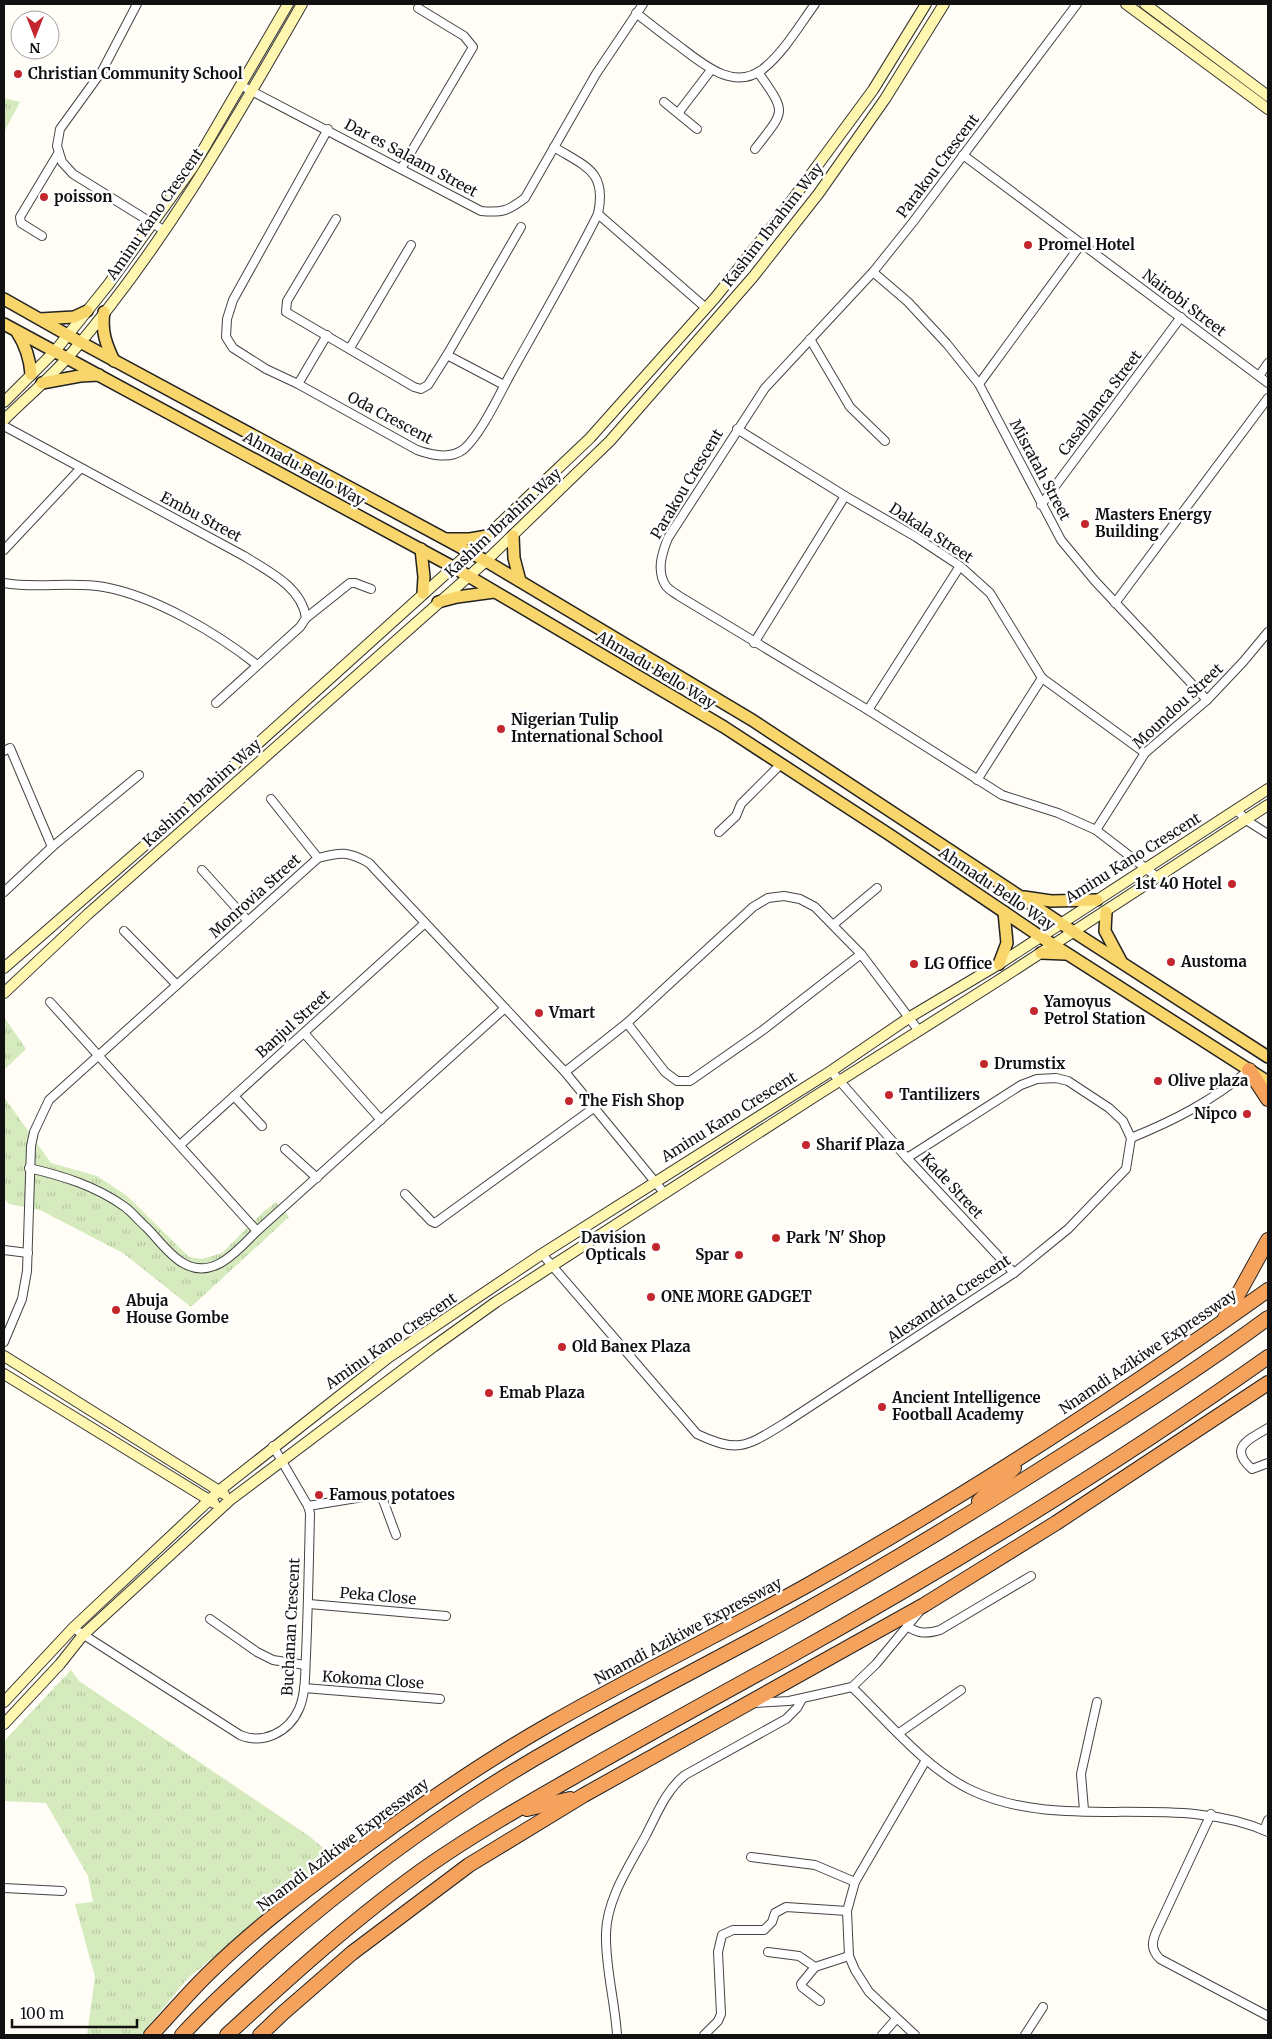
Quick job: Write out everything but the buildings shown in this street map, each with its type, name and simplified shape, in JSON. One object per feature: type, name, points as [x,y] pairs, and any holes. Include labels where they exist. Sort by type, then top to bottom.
[{"type":"highway","points":[[1249,1070],[1268,1099]]},
{"type":"highway","points":[[1222,1323],[1268,1240]]},
{"type":"highway","name":"Nnamdi Azikiwe Expressway","points":[[151,2035],[210,1972],[251,1935],[316,1882],[459,1780],[550,1724],[808,1585],[1026,1454],[1222,1323],[1268,1290]]},
{"type":"highway","points":[[182,2035],[204,2010],[336,1895],[455,1809],[557,1745],[777,1626],[961,1520],[1132,1411],[1268,1318]]},
{"type":"highway","points":[[227,2035],[296,1971],[375,1906],[433,1862],[510,1814],[878,1606],[1000,1534],[1218,1392],[1268,1357]]},
{"type":"highway","points":[[260,2035],[283,2012],[352,1953],[469,1865],[584,1795],[924,1605],[1056,1523],[1268,1383]]},
{"type":"highway","points":[[961,1520],[965,1512],[1013,1470],[1026,1454]]},
{"type":"highway","points":[[1056,1523],[1093,1474]]},
{"type":"highway","points":[[510,1814],[584,1795]]},
{"type":"main road","name":"Aminu Kano Crescent","points":[[4,402],[55,351],[87,312],[193,168],[288,4]]},
{"type":"main road","name":"Aminu Kano Crescent","points":[[4,420],[68,358],[165,231],[253,91],[302,4]]},
{"type":"main road","name":"Kashim Ibrahim Way","points":[[4,968],[160,832],[470,552],[590,438],[706,308],[778,219],[873,90],[926,4]]},
{"type":"main road","name":"Kashim Ibrahim Way","points":[[4,993],[88,914],[486,561],[610,442],[753,277],[819,193],[884,99],[944,4]]},
{"type":"main road","points":[[1126,4],[1268,110]]},
{"type":"main road","points":[[1145,4],[1268,96]]},
{"type":"main road","name":"Ahmadu Bello Way","points":[[4,299],[114,361],[486,561],[752,720],[1060,923],[1268,1057]]},
{"type":"main road","points":[[39,319],[74,317],[87,312]]},
{"type":"main road","points":[[104,312],[102,326],[105,340],[114,361]]},
{"type":"main road","name":"Ahmadu Bello Way","points":[[4,324],[420,549],[724,727],[1053,945],[1268,1082]]},
{"type":"main road","points":[[16,330],[24,342],[32,374]]},
{"type":"main road","points":[[42,383],[80,376],[99,375]]},
{"type":"main road","points":[[444,539],[470,539],[487,536]]},
{"type":"main road","points":[[513,536],[514,558],[520,581]]},
{"type":"main road","points":[[420,549],[424,577],[423,593]]},
{"type":"main road","points":[[438,602],[494,592]]},
{"type":"main road","name":"Aminu Kano Crescent","points":[[4,1702],[73,1628],[220,1490],[389,1357],[542,1254],[831,1071],[910,1017],[999,964],[1268,789]]},
{"type":"main road","name":"Aminu Kano Crescent","points":[[4,1724],[60,1664],[83,1635],[230,1500],[496,1302],[1106,912],[1156,877],[1268,805]]},
{"type":"main road","points":[[1021,897],[1052,901],[1096,900]]},
{"type":"main road","points":[[999,964],[1007,943],[1004,912]]},
{"type":"main road","points":[[1106,912],[1105,931],[1121,962]]},
{"type":"main road","points":[[1042,953],[1068,954]]},
{"type":"main road","points":[[4,1356],[220,1490],[230,1500]]},
{"type":"main road","points":[[4,1374],[210,1500],[220,1509]]},
{"type":"street","points":[[137,4],[102,71],[60,129],[57,146],[62,162],[73,174],[165,231]]},
{"type":"street","name":"Dar es Salaam Street","points":[[242,86],[328,129],[481,211],[498,213],[512,208],[525,198],[596,74],[643,4]]},
{"type":"street","points":[[636,14],[711,70],[729,77],[747,77],[758,72],[784,48],[815,4]]},
{"type":"street","name":"Parakou Crescent","points":[[1078,4],[963,154],[914,222],[873,272],[765,388],[668,538],[662,554],[661,570],[666,586],[678,596],[868,710],[1002,795],[1058,813],[1096,830],[1146,867],[1156,877]]},
{"type":"street","points":[[401,169],[473,48],[464,36],[418,8]]},
{"type":"street","points":[[679,112],[711,70]]},
{"type":"street","points":[[755,149],[778,120],[780,111],[777,100],[758,72]]},
{"type":"street","points":[[664,102],[679,112],[697,129]]},
{"type":"street","name":"Oda Crescent","points":[[328,129],[233,300],[227,319],[226,337],[233,348],[266,369],[298,384],[416,450],[434,456],[447,455],[462,450],[472,439],[504,385],[598,214],[601,199],[600,183],[587,169],[554,147]]},
{"type":"street","points":[[42,236],[22,223],[20,217],[59,152]]},
{"type":"street","name":"Nairobi Street","points":[[963,154],[1268,383]]},
{"type":"street","points":[[598,214],[706,308]]},
{"type":"street","points":[[336,219],[287,301],[286,312],[414,387],[421,389],[428,384],[447,355],[521,227]]},
{"type":"street","points":[[979,384],[1082,243]]},
{"type":"street","points":[[350,348],[411,245]]},
{"type":"street","name":"Misratah Street","points":[[873,272],[908,302],[928,323],[979,384],[1061,540],[1116,603],[1208,700]]},
{"type":"street","name":"Casablanca Street","points":[[1041,505],[1181,317]]},
{"type":"street","points":[[298,384],[327,335]]},
{"type":"street","points":[[810,339],[843,396],[860,417],[885,441]]},
{"type":"street","points":[[447,355],[504,385]]},
{"type":"street","points":[[1259,376],[1268,364]]},
{"type":"street","points":[[1116,603],[1268,398]]},
{"type":"street","name":"Embu Street","points":[[4,426],[80,469],[236,552],[276,576],[300,597],[305,608],[306,618]]},
{"type":"street","name":"Dakala Street","points":[[737,429],[845,496],[916,537],[960,566],[990,593],[1042,678],[1145,753]]},
{"type":"street","points":[[4,550],[80,469]]},
{"type":"street","points":[[754,643],[845,496]]},
{"type":"street","points":[[868,710],[960,566]]},
{"type":"street","points":[[4,582],[26,586],[103,587],[131,594],[161,605],[243,654],[256,665]]},
{"type":"street","points":[[216,703],[300,627],[306,618],[350,584],[355,583],[371,589]]},
{"type":"street","name":"Moundou Street","points":[[1096,830],[1145,753],[1208,700],[1268,632]]},
{"type":"street","points":[[977,780],[1042,678]]},
{"type":"street","points":[[4,750],[10,748],[52,847]]},
{"type":"street","points":[[719,832],[736,816],[741,804],[781,764]]},
{"type":"street","points":[[4,892],[52,847],[139,775]]},
{"type":"street","points":[[271,799],[318,858]]},
{"type":"street","points":[[1237,810],[1246,820],[1268,834]]},
{"type":"street","name":"Monrovia Street","points":[[4,1342],[24,1292],[28,1252],[29,1168],[34,1132],[49,1100],[318,858],[336,853],[354,854],[369,863],[565,1072],[656,1181],[664,1194]]},
{"type":"street","points":[[202,870],[248,921]]},
{"type":"street","points":[[833,925],[877,888]]},
{"type":"street","points":[[565,1072],[627,1022],[752,908],[768,898],[784,896],[800,899],[815,907],[861,954],[919,1031]]},
{"type":"street","name":"Banjul Street","points":[[180,1145],[425,923]]},
{"type":"street","points":[[124,932],[176,985]]},
{"type":"street","points":[[627,1022],[665,1072],[677,1081],[690,1081],[763,1030],[861,954]]},
{"type":"street","points":[[50,1002],[257,1231]]},
{"type":"street","points":[[29,1168],[93,1188],[107,1195],[127,1209],[183,1263],[196,1267],[212,1267],[236,1253],[257,1231],[505,1008]]},
{"type":"street","points":[[304,1033],[381,1120]]},
{"type":"street","points":[[907,1158],[1021,1084],[1038,1079],[1056,1078],[1068,1081],[1109,1108],[1123,1121],[1131,1138],[1164,1125],[1202,1105],[1224,1091],[1249,1070]]},
{"type":"street","name":"Kade Street","points":[[831,1071],[907,1158],[1014,1273]]},
{"type":"street","points":[[234,1096],[262,1126]]},
{"type":"street","points":[[405,1194],[430,1221],[435,1223],[595,1107]]},
{"type":"street","name":"Alexandria Crescent","points":[[542,1254],[697,1434],[717,1444],[743,1446],[754,1442],[785,1424],[1014,1273],[1068,1229],[1126,1168],[1131,1138]]},
{"type":"street","points":[[285,1149],[317,1178]]},
{"type":"street","points":[[4,1250],[28,1252]]},
{"type":"street","points":[[1268,1428],[1242,1444],[1240,1449],[1241,1454],[1252,1469],[1268,1463]]},
{"type":"street","name":"Buchanan Crescent","points":[[73,1628],[248,1739],[265,1738],[287,1727],[300,1707],[304,1688],[309,1604],[310,1513],[308,1506],[274,1446]]},
{"type":"street","points":[[308,1506],[375,1495],[383,1500],[396,1535]]},
{"type":"street","points":[[907,1626],[916,1632],[940,1630],[1031,1576]]},
{"type":"street","name":"Peka Close","points":[[309,1604],[446,1616]]},
{"type":"street","points":[[749,1703],[783,1702],[852,1687],[876,1664],[924,1605]]},
{"type":"street","points":[[210,1620],[256,1652],[273,1660],[305,1665]]},
{"type":"street","points":[[852,1687],[926,1760],[954,1781],[987,1797],[1040,1808],[1210,1814],[1266,1831],[1268,1820]]},
{"type":"street","name":"Kokoma Close","points":[[304,1688],[440,1698]]},
{"type":"street","points":[[899,1733],[961,1690]]},
{"type":"street","points":[[617,2035],[606,1943],[607,1920],[625,1873],[665,1800],[678,1781],[685,1775],[786,1719],[797,1708],[802,1699]]},
{"type":"street","points":[[1084,1810],[1081,1774],[1097,1702]]},
{"type":"street","points":[[915,2035],[869,1992],[855,1970],[849,1956],[847,1911],[855,1882],[926,1760]]},
{"type":"street","points":[[1210,1814],[1156,1930],[1152,1948],[1160,1959],[1268,2016]]},
{"type":"street","points":[[751,1857],[815,1865],[855,1882]]},
{"type":"street","points":[[4,1888],[62,1891]]},
{"type":"street","points":[[704,2035],[718,2021],[721,2014],[718,1952],[722,1935],[733,1930],[764,1930],[772,1922],[775,1913],[786,1907],[847,1911]]},
{"type":"street","points":[[768,1952],[799,1956],[816,1967]]},
{"type":"street","points":[[820,2000],[802,1987],[801,1984],[816,1967],[849,1956]]},
{"type":"street","points":[[1025,2035],[1043,2007]]},
{"type":"street","points":[[882,2035],[896,2019]]},
{"type":"green space","points":[[4,98],[20,102],[4,132]]},
{"type":"green space","points":[[4,1017],[26,1049],[4,1070]]},
{"type":"green space","points":[[4,1097],[51,1163],[97,1176],[126,1195],[189,1257],[202,1259],[222,1253],[263,1212],[276,1202],[289,1217],[191,1307],[123,1253],[40,1210],[9,1204],[4,1199]]},
{"type":"green space","points":[[71,1670],[79,1681],[309,1836],[335,1858],[188,1978],[141,2035],[87,2035],[95,1977],[75,1904],[93,1902],[88,1876],[46,1803],[4,1801],[4,1741]]},
{"type":"place","name":"Christian Community School","points":[[18,74]]},
{"type":"place","name":"poisson","points":[[44,197]]},
{"type":"place","name":"Promel Hotel","points":[[1028,245]]},
{"type":"place","name":"Masters Energy Building","points":[[1085,524]]},
{"type":"place","name":"Nigerian Tulip International School","points":[[501,729]]},
{"type":"place","name":"1st 40 Hotel","points":[[1232,884]]},
{"type":"place","name":"Austoma","points":[[1171,962]]},
{"type":"place","name":"LG Office","points":[[914,964]]},
{"type":"place","name":"Yamoyus Petrol Station","points":[[1034,1011]]},
{"type":"place","name":"Vmart","points":[[539,1013]]},
{"type":"place","name":"Drumstix","points":[[984,1064]]},
{"type":"place","name":"Olive plaza","points":[[1158,1081]]},
{"type":"place","name":"Tantilizers","points":[[889,1095]]},
{"type":"place","name":"The Fish Shop","points":[[569,1101]]},
{"type":"place","name":"Nipco","points":[[1247,1114]]},
{"type":"place","name":"Sharif Plaza","points":[[806,1145]]},
{"type":"place","name":"Park 'N' Shop","points":[[776,1238]]},
{"type":"place","name":"Davision Opticals","points":[[656,1247]]},
{"type":"place","name":"Spar","points":[[739,1255]]},
{"type":"place","name":"ONE MORE GADGET","points":[[651,1297]]},
{"type":"place","name":"Abuja House Gombe","points":[[116,1310]]},
{"type":"place","name":"Old Banex Plaza","points":[[562,1347]]},
{"type":"place","name":"Emab Plaza","points":[[489,1393]]},
{"type":"place","name":"Ancient Intelligence Football Academy","points":[[882,1407]]},
{"type":"place","name":"Famous potatoes","points":[[319,1495]]}]
